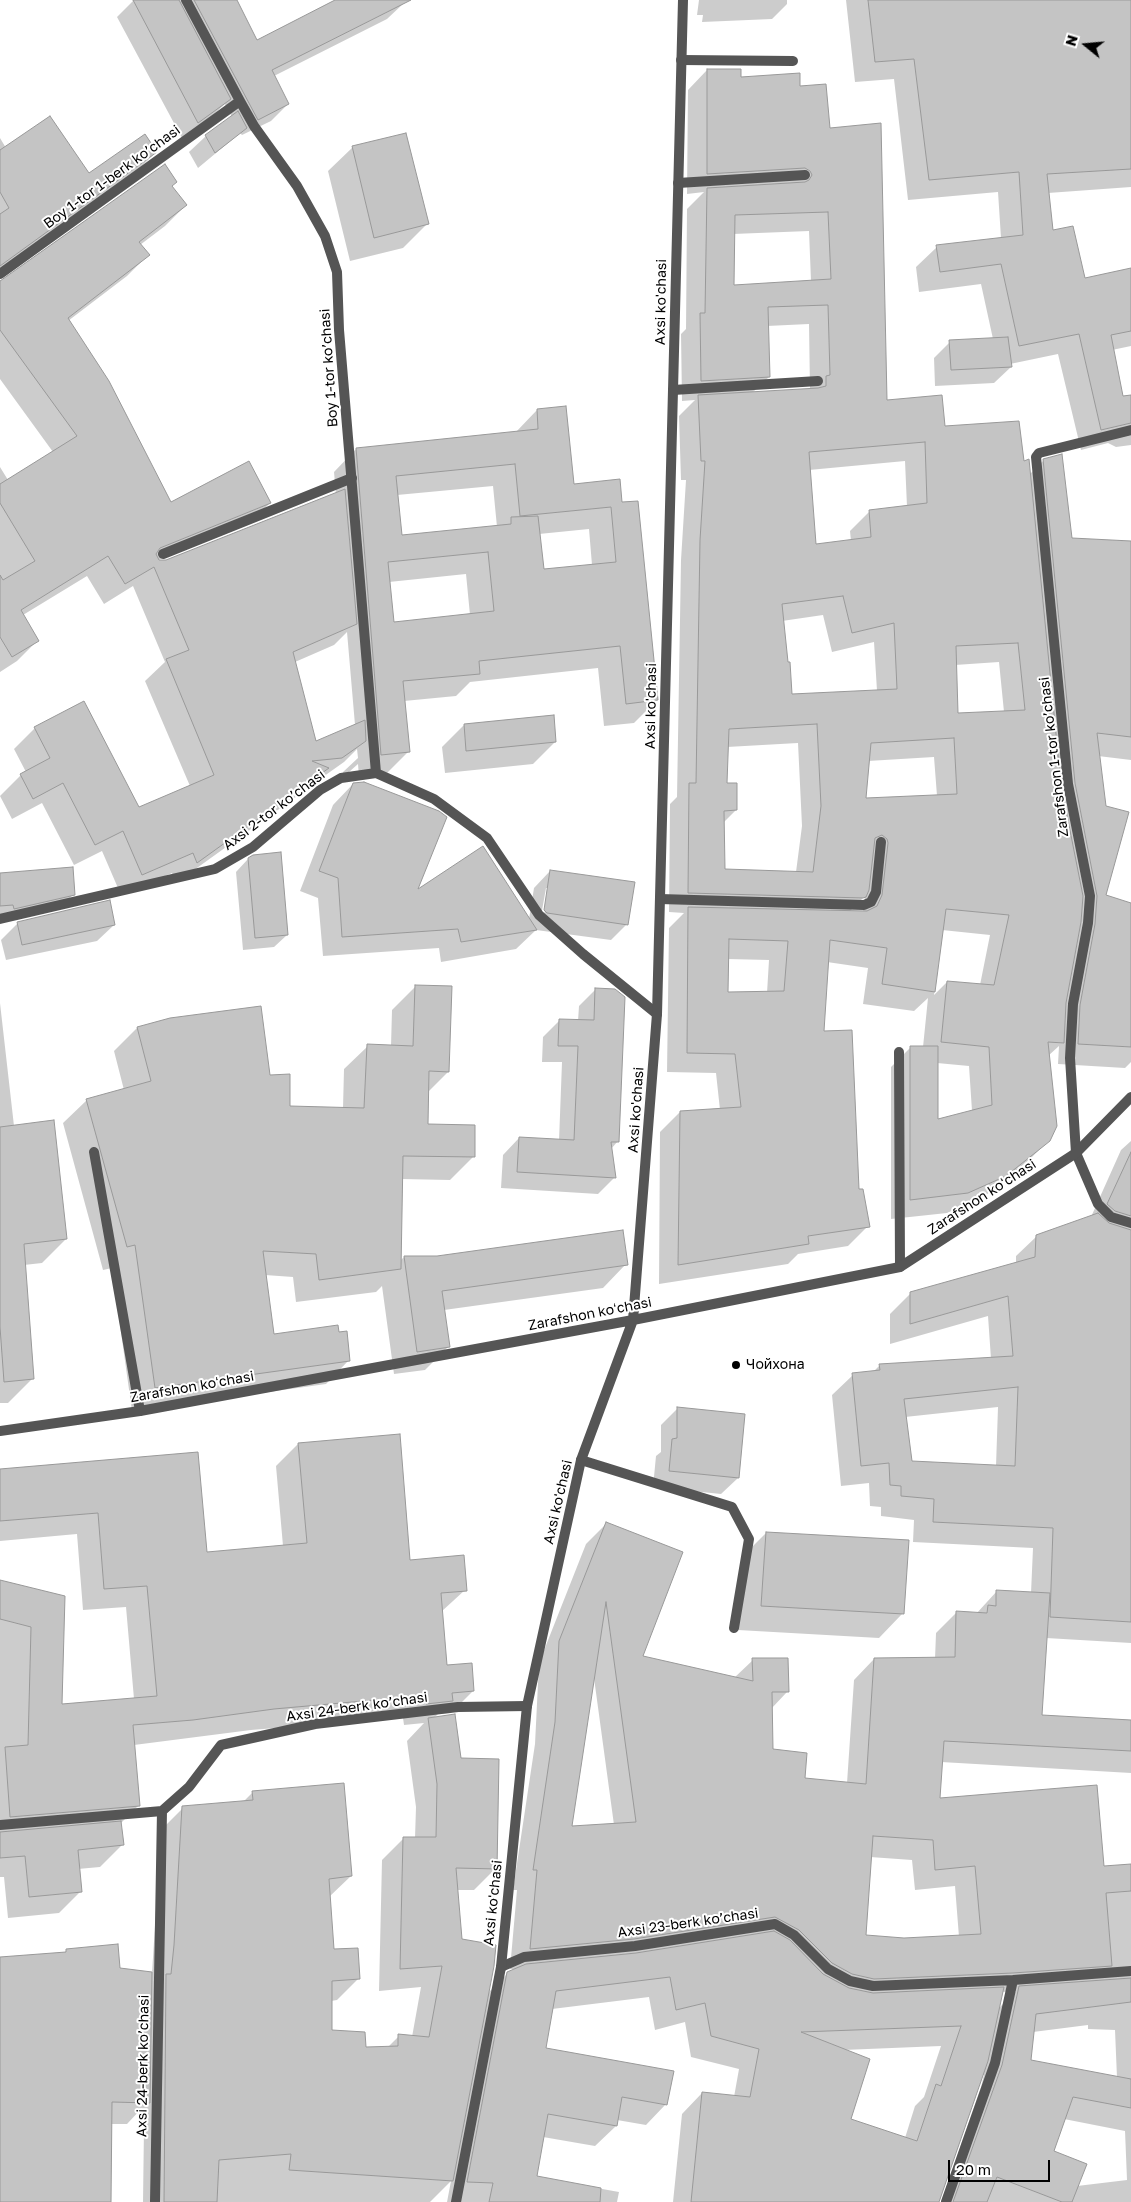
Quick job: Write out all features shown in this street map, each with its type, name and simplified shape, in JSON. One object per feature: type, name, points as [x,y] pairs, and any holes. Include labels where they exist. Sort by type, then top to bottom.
[{"type":"street","name":"Boy 1-tor koʼchasi","points":[[186,0],[240,102],[297,186],[325,236],[336,272],[339,330],[376,773]]},
{"type":"street","name":"Axsi ko'chasi","points":[[456,2202],[501,1967],[527,1706],[581,1460],[633,1320],[657,1014],[683,0]]},
{"type":"street","points":[[681,60],[793,61]]},
{"type":"street","name":"Boy 1-tor 1-berk koʼchasi","points":[[0,274],[240,102]]},
{"type":"street","points":[[678,183],[805,175]]},
{"type":"street","points":[[673,390],[818,381]]},
{"type":"street","name":"Zarafshon 1-tor koʼchasi","points":[[1076,1152],[1070,1058],[1073,1004],[1088,923],[1090,896],[1068,784],[1036,457],[1038,453],[1131,430]]},
{"type":"street","points":[[163,554],[352,478]]},
{"type":"street","points":[[376,773],[434,799],[486,838],[539,915],[583,954],[657,1014]]},
{"type":"street","name":"Аxsi 2-tor koʼchasi","points":[[0,919],[215,870],[252,847],[320,790],[341,778],[376,773]]},
{"type":"street","points":[[660,899],[864,905],[871,902],[876,892],[881,842]]},
{"type":"street","points":[[899,1052],[900,1267]]},
{"type":"street","name":"Zarafshon koʻchasi","points":[[0,1430],[140,1411],[633,1320],[900,1267],[1076,1152],[1131,1097]]},
{"type":"street","points":[[94,1152],[140,1411]]},
{"type":"street","points":[[1076,1152],[1098,1204],[1111,1217],[1131,1223]]},
{"type":"street","points":[[581,1460],[732,1507],[749,1539],[734,1628]]},
{"type":"street","name":"Аxsi 24-berk koʼchasi","points":[[154,2202],[162,1810],[189,1787],[221,1745],[315,1724],[458,1706],[527,1706]]},
{"type":"street","points":[[0,1825],[162,1810]]},
{"type":"street","name":"Аxsi 23-berk koʼchasi","points":[[501,1967],[524,1957],[635,1946],[775,1924],[794,1935],[828,1969],[850,1981],[874,1986],[1013,1980],[1131,1971]]},
{"type":"street","points":[[946,2202],[996,2063],[1013,1980]]},
{"type":"building","points":[[133,0],[179,0],[231,99],[198,123]]},
{"type":"building","points":[[194,0],[237,0],[257,40],[335,0],[411,0],[272,70],[289,104],[258,120]]},
{"type":"building","points":[[868,0],[1131,0],[1131,169],[1047,174],[1053,230],[1073,226],[1085,278],[1131,268],[1131,331],[1111,335],[1123,396],[1131,395],[1131,423],[1101,430],[1079,334],[1019,346],[1001,264],[940,272],[936,245],[1023,235],[1019,172],[929,180],[914,59],[875,62]]},
{"type":"building","points":[[707,69],[741,69],[741,77],[800,73],[800,86],[826,84],[830,128],[881,123],[887,400],[942,395],[945,426],[1019,421],[1024,461],[1029,459],[1061,785],[1083,896],[1081,922],[1066,1003],[1064,1043],[1048,1042],[1057,1126],[1050,1141],[1006,1176],[968,1193],[910,1200],[910,1046],[938,1046],[938,1119],[992,1105],[989,1047],[941,1042],[947,981],[994,985],[1009,915],[946,909],[935,992],[882,984],[887,948],[830,940],[824,1031],[852,1030],[859,1189],[863,1189],[870,1227],[808,1236],[809,1244],[678,1265],[680,1111],[741,1107],[735,1054],[687,1053],[688,907],[867,911],[877,906],[882,895],[888,843],[887,839],[882,835],[875,838],[869,890],[866,897],[863,898],[688,893],[689,783],[696,783],[700,540],[705,461],[701,461],[698,395],[818,388],[826,386],[826,376],[830,375],[828,305],[768,307],[770,377],[701,381],[700,313],[705,313],[707,188],[805,182],[812,175],[805,168],[707,174]],"holes":[[[828,212],[831,279],[734,285],[735,215]],[[925,442],[927,503],[869,510],[871,537],[816,544],[809,452]],[[843,596],[852,633],[894,623],[897,689],[792,694],[790,662],[788,662],[782,604]],[[1018,643],[1025,710],[958,713],[956,646]],[[817,724],[821,806],[813,872],[725,869],[724,811],[737,810],[737,783],[727,783],[729,729]],[[954,738],[957,794],[866,798],[871,743]],[[729,939],[788,941],[784,991],[728,992]]]},
{"type":"building","points":[[238,111],[247,128],[215,153],[205,135]]},
{"type":"building","points":[[50,116],[89,173],[145,134],[157,152],[0,266],[0,214],[9,208],[0,192],[0,150]]},
{"type":"building","points":[[406,133],[429,224],[374,238],[352,146]]},
{"type":"building","points":[[165,164],[177,182],[172,186],[187,205],[139,242],[150,255],[68,318],[109,381],[171,502],[249,461],[271,503],[160,548],[156,554],[159,560],[166,560],[345,489],[357,624],[293,652],[316,741],[365,720],[366,741],[342,758],[312,761],[329,768],[197,863],[193,853],[142,875],[123,831],[95,845],[63,783],[33,799],[20,774],[50,758],[34,727],[84,701],[139,807],[214,775],[166,659],[189,650],[154,567],[125,584],[108,556],[21,610],[39,641],[12,657],[0,637],[0,575],[3,580],[35,561],[0,503],[0,484],[77,436],[0,330],[0,281]]},
{"type":"building","points":[[1008,337],[1012,367],[951,370],[949,340]]},
{"type":"building","points":[[566,406],[574,484],[620,479],[622,502],[638,501],[658,700],[626,704],[620,646],[479,661],[480,674],[403,681],[410,752],[381,755],[356,448],[538,429],[537,409]],"holes":[[[515,464],[520,516],[611,507],[616,562],[544,569],[538,516],[511,517],[511,524],[402,535],[396,476]],[[488,552],[494,611],[394,622],[388,562]]]},
{"type":"building","points":[[1062,454],[1072,538],[1131,541],[1131,737],[1097,733],[1106,806],[1129,812],[1106,895],[1131,903],[1131,1047],[1078,1044],[1080,1005],[1095,924],[1097,896],[1075,783],[1043,459]]},
{"type":"building","points":[[554,715],[556,742],[466,751],[464,724]]},
{"type":"building","points":[[364,782],[439,811],[447,817],[418,889],[483,846],[537,930],[461,942],[458,929],[342,937],[338,878],[319,871],[353,783]]},
{"type":"building","points":[[281,852],[288,935],[255,938],[248,858],[253,855]]},
{"type":"building","points":[[73,867],[75,895],[14,909],[13,905],[0,906],[0,873]]},
{"type":"building","points":[[550,870],[635,882],[628,925],[547,913],[544,910]]},
{"type":"building","points":[[110,900],[115,925],[22,945],[17,922]]},
{"type":"building","points":[[415,985],[452,986],[449,1072],[429,1071],[428,1124],[475,1125],[475,1157],[403,1156],[401,1269],[319,1280],[316,1254],[263,1251],[274,1334],[338,1325],[339,1332],[347,1331],[350,1361],[155,1388],[135,1245],[127,1247],[86,1099],[151,1081],[137,1027],[170,1018],[261,1006],[270,1075],[290,1074],[290,1106],[364,1108],[367,1044],[413,1046]]},
{"type":"building","points":[[595,988],[615,989],[625,997],[619,1142],[611,1142],[616,1178],[517,1172],[519,1137],[574,1140],[578,1046],[558,1046],[559,1019],[594,1020]]},
{"type":"building","points":[[54,1120],[67,1239],[24,1244],[34,1379],[4,1382],[0,1327],[0,1127]]},
{"type":"building","points":[[1131,1152],[1131,1216],[1115,1211],[1107,1204]]},
{"type":"building","points":[[1098,1213],[1109,1223],[1131,1230],[1131,1622],[1050,1617],[1053,1528],[933,1522],[934,1499],[901,1496],[901,1486],[890,1485],[889,1463],[861,1466],[852,1373],[880,1370],[879,1364],[1013,1356],[1008,1296],[910,1324],[910,1292],[1035,1257],[1036,1235]],"holes":[[[1018,1387],[1015,1466],[912,1461],[904,1399]]]},
{"type":"building","points":[[623,1230],[628,1265],[442,1291],[450,1347],[417,1352],[404,1256],[437,1256]]},
{"type":"building","points":[[677,1407],[745,1414],[739,1478],[669,1471],[672,1439],[677,1438]]},
{"type":"building","points":[[400,1434],[410,1560],[464,1555],[467,1591],[441,1593],[447,1665],[472,1663],[474,1691],[452,1693],[453,1701],[426,1704],[425,1696],[397,1698],[274,1709],[193,1720],[133,1725],[140,1806],[10,1817],[5,1747],[28,1745],[31,1627],[0,1619],[0,1580],[65,1596],[62,1704],[157,1696],[147,1586],[104,1589],[98,1513],[0,1521],[0,1469],[198,1452],[207,1552],[307,1543],[298,1443]]},
{"type":"building","points":[[606,1522],[683,1552],[643,1656],[753,1681],[752,1658],[788,1658],[789,1692],[772,1692],[773,1749],[807,1753],[805,1778],[866,1784],[874,1658],[955,1657],[956,1611],[987,1613],[988,1605],[996,1606],[996,1590],[1050,1593],[1042,1715],[1131,1720],[1131,1751],[944,1741],[940,1798],[1097,1785],[1104,1866],[1131,1864],[1131,1891],[1106,1893],[1112,1966],[1013,1973],[874,1979],[852,1974],[832,1963],[799,1930],[775,1917],[634,1939],[530,1949],[537,1870],[533,1870],[555,1722],[559,1641]],"holes":[[[606,1602],[636,1822],[572,1826]],[[873,1836],[933,1840],[935,1870],[975,1866],[981,1934],[904,1938],[866,1935]]]},
{"type":"building","points":[[766,1532],[909,1540],[904,1614],[761,1606]]},
{"type":"building","points":[[455,1714],[461,1758],[499,1759],[497,1869],[456,1868],[462,1939],[496,1945],[494,1966],[453,2181],[289,2170],[291,2154],[219,2160],[217,2202],[164,2202],[166,1974],[171,1974],[174,1945],[182,1806],[253,1800],[252,1791],[344,1783],[352,1876],[329,1879],[334,1949],[358,1948],[360,1979],[332,1981],[332,2030],[365,2032],[366,2047],[398,2046],[398,2034],[429,2037],[442,1966],[400,1969],[403,1837],[436,1837],[437,1784],[428,1718]]},
{"type":"building","points":[[121,1821],[124,1845],[78,1850],[82,1892],[29,1897],[25,1856],[0,1858],[0,1832]]},
{"type":"building","points":[[774,1931],[790,1940],[823,1974],[849,1988],[873,1993],[1004,1987],[988,2061],[939,2202],[691,2202],[702,2092],[750,2097],[759,2049],[711,2036],[705,2003],[676,2010],[670,1977],[556,1991],[546,2048],[674,2071],[667,2105],[622,2097],[617,2126],[548,2114],[537,2176],[601,2188],[600,2202],[489,2202],[493,2183],[467,2182],[507,1972],[526,1964],[636,1953]],"holes":[[[961,2026],[941,2086],[936,2084],[917,2141],[851,2119],[870,2059],[801,2032]]]},
{"type":"building","points":[[118,1944],[120,1968],[152,1972],[150,2103],[112,2102],[111,2202],[0,2202],[0,1957],[66,1952],[66,1949]]},
{"type":"building","points":[[1131,1978],[1131,2002],[1036,2014],[1031,2060],[1131,2079],[1131,2108],[1073,2097],[1054,2151],[1087,2164],[1072,2202],[1062,2202],[997,2177],[987,2202],[953,2202],[1002,2065],[1019,1986]]},
{"type":"place","name":"Чойхона","points":[[736,1365]]}]
